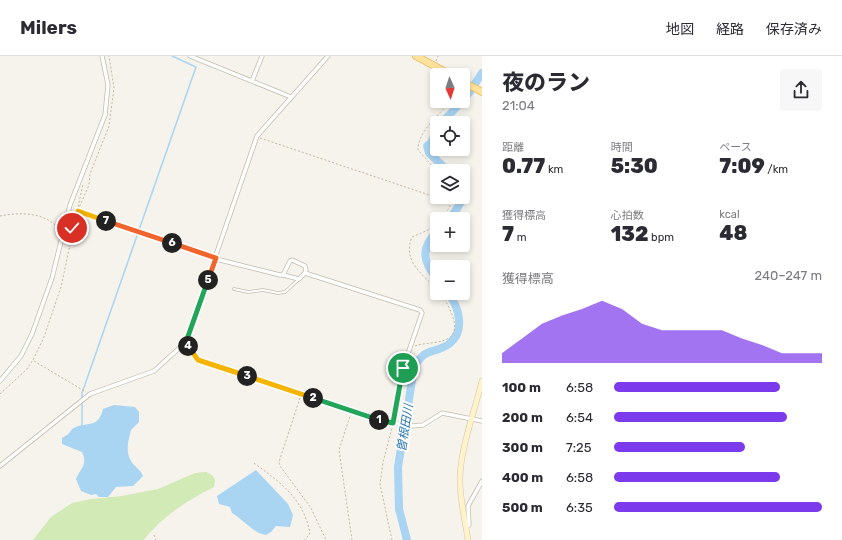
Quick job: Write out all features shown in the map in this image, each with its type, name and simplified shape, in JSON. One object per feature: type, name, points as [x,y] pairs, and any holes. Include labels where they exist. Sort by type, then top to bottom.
[{"type":"main road","points":[[416,56],[438,68]]},
{"type":"main road","points":[[470,85],[482,92]]},
{"type":"main road","points":[[468,540],[460,492],[461,461],[482,381]]},
{"type":"street","points":[[0,380],[21,356],[32,334],[50,284],[70,205],[105,115],[108,85],[102,56]]},
{"type":"street","points":[[190,56],[200,58],[291,97]]},
{"type":"street","points":[[252,81],[262,56]]},
{"type":"street","points":[[0,466],[90,394],[154,371],[186,342],[257,136],[328,56]]},
{"type":"street","points":[[216,258],[283,275],[299,279],[305,273],[305,266],[292,260],[290,261],[283,275]]},
{"type":"street","points":[[305,273],[420,310],[422,314],[403,368],[394,423]]},
{"type":"street","points":[[186,342],[198,360],[394,423],[412,426],[423,425],[442,413],[482,421]]},
{"type":"street","points":[[466,527],[469,525],[468,506],[482,481]]},
{"type":"lane","points":[[234,289],[248,292],[263,290],[278,293],[285,292],[299,279]]},
{"type":"path","points":[[431,164],[418,150],[418,143],[432,122],[445,108]]},
{"type":"path","points":[[257,136],[430,195]]},
{"type":"path","points":[[0,394],[26,370],[33,360],[44,337],[61,287],[72,228],[78,211],[83,186],[82,177]]},
{"type":"path","points":[[445,212],[452,204]]},
{"type":"path","points":[[78,211],[216,258]]},
{"type":"path","points":[[0,216],[16,213],[30,214],[54,222],[63,232]]},
{"type":"path","points":[[430,228],[412,237],[409,243],[410,255],[415,269],[430,283]]},
{"type":"path","points":[[409,348],[448,339],[453,335],[455,329],[453,313],[445,300]]},
{"type":"path","points":[[33,360],[90,394]]},
{"type":"path","points":[[301,394],[279,462],[280,466],[311,508],[326,540]]},
{"type":"path","points":[[352,410],[339,450],[352,540]]},
{"type":"path","points":[[392,540],[380,484],[383,462],[394,423]]},
{"type":"path","points":[[254,463],[290,492],[307,518],[310,533],[305,540],[302,540]]},
{"type":"path","points":[[154,535],[156,540]]},
{"type":"green space","points":[[206,472],[212,475],[215,480],[214,487],[176,510],[158,524],[144,540],[33,540],[51,517],[72,503],[158,489],[195,473]]},
{"type":"water","points":[[114,405],[135,407],[139,412],[139,422],[131,430],[128,453],[132,462],[143,476],[133,486],[116,487],[108,497],[99,497],[96,494],[91,495],[81,491],[76,479],[83,466],[84,456],[82,452],[62,444],[62,438],[74,428],[95,422],[101,415],[103,409]]},
{"type":"water","points":[[256,470],[288,504],[293,515],[290,527],[276,526],[266,535],[261,534],[232,513],[230,507],[219,504],[217,496]]},
{"type":"waterway","points":[[82,398],[82,393],[196,67],[172,56]]},
{"type":"waterway","name":"曽根田川","points":[[470,91],[482,73]]},
{"type":"waterway","name":"曽根田川","points":[[448,116],[456,108]]},
{"type":"waterway","name":"曽根田川","points":[[430,144],[427,146],[430,154]]},
{"type":"waterway","name":"曽根田川","points":[[432,156],[441,164]]},
{"type":"waterway","name":"曽根田川","points":[[455,212],[460,204]]},
{"type":"waterway","name":"曽根田川","points":[[430,241],[425,255],[430,269]]},
{"type":"waterway","name":"曽根田川","points":[[407,540],[399,509],[398,467],[414,368],[422,357],[449,344],[458,333],[458,312],[452,300]]},
{"type":"waterway","points":[[82,402],[82,428]]},
{"type":"route","points":[[72,228],[78,211],[216,258],[186,342],[198,360],[389,423],[393,423],[403,368]]}]
